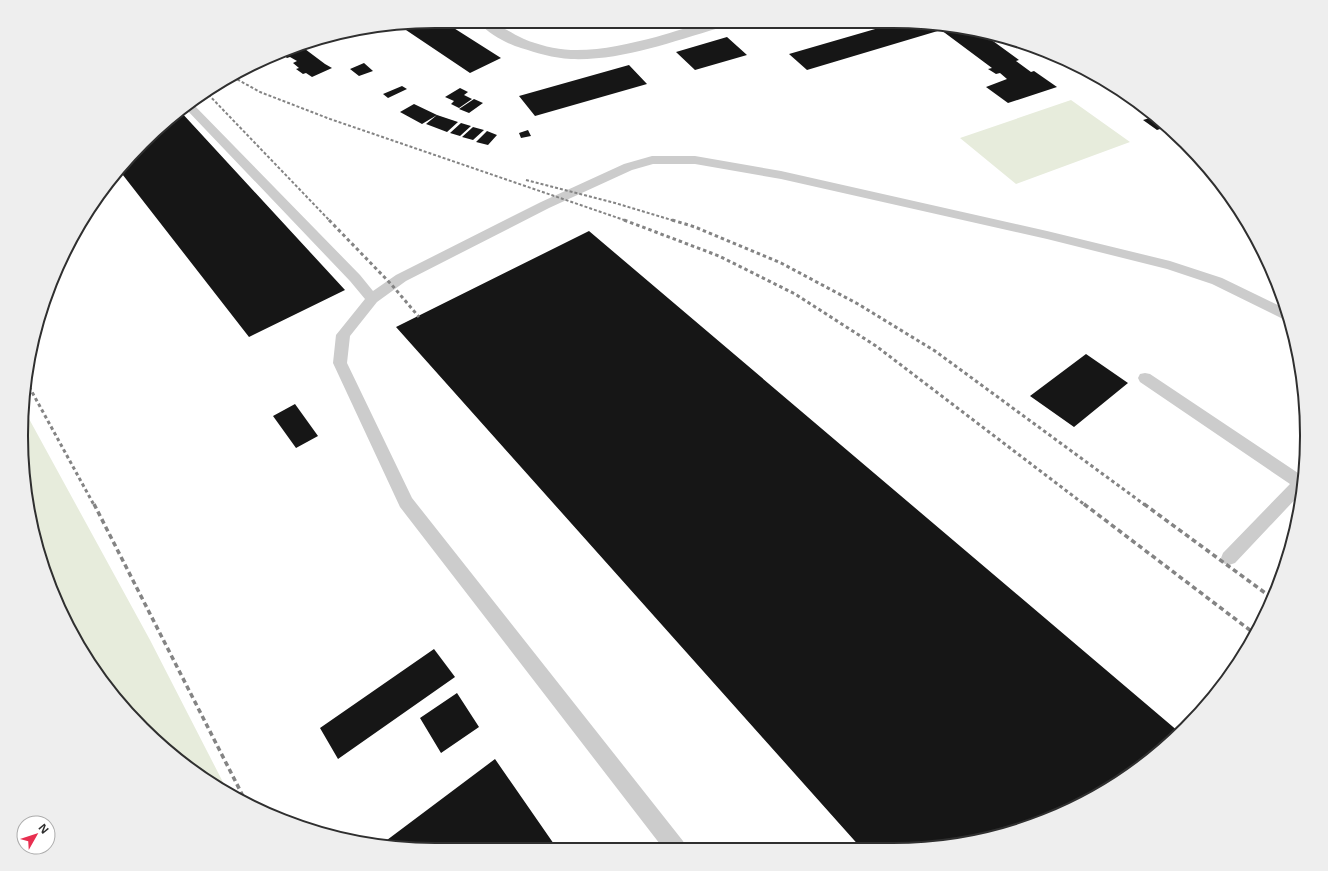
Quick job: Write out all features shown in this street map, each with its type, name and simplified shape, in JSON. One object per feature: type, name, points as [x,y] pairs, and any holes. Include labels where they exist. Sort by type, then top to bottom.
[{"type":"street","points":[[494,28],[523,44],[544,51],[586,54],[624,49],[703,28]]},
{"type":"lane","points":[[192,109],[355,278],[372,299]]},
{"type":"lane","points":[[672,843],[406,502],[340,363],[343,335],[372,299],[401,278],[545,205],[628,167],[652,160],[695,160],[781,174],[1170,265],[1217,281],[1280,312]]},
{"type":"lane","points":[[1145,378],[1298,478]]},
{"type":"lane","points":[[1229,558],[1297,486]]},
{"type":"green space","points":[[1071,100],[1130,142],[1016,184],[960,138]]},
{"type":"green space","points":[[29,418],[150,640],[223,783],[187,759],[147,724],[112,684],[97,662],[70,616],[50,566],[36,515],[31,489],[28,436]]},
{"type":"building","points":[[454,28],[501,58],[470,73],[405,29]]},
{"type":"building","points":[[879,28],[939,31],[807,70],[789,54]]},
{"type":"building","points":[[942,31],[993,41],[1019,60],[1016,61],[1031,72],[1034,71],[1057,87],[1008,103],[986,87],[1007,79],[1000,73],[996,74],[988,69],[992,68]]},
{"type":"building","points":[[727,37],[747,55],[695,70],[676,52]]},
{"type":"building","points":[[306,50],[332,68],[312,77],[306,73],[303,74],[296,69],[299,68],[293,63],[297,61],[290,57],[286,57]]},
{"type":"building","points":[[364,63],[373,71],[359,76],[350,69]]},
{"type":"building","points":[[629,65],[647,84],[535,116],[519,96]]},
{"type":"building","points":[[402,86],[407,89],[388,98],[383,94]]},
{"type":"building","points":[[460,88],[468,92],[464,95],[472,99],[459,108],[451,104],[454,101],[445,97]]},
{"type":"building","points":[[474,99],[483,103],[469,113],[459,109]]},
{"type":"building","points":[[414,104],[437,115],[422,124],[400,112]]},
{"type":"building","points":[[184,115],[345,290],[249,337],[123,175],[147,147]]},
{"type":"building","points":[[437,115],[458,122],[447,132],[426,124]]},
{"type":"building","points":[[1148,118],[1161,129],[1157,130],[1143,120]]},
{"type":"building","points":[[461,123],[471,126],[460,136],[450,133]]},
{"type":"building","points":[[473,127],[484,130],[473,140],[462,137]]},
{"type":"building","points":[[528,130],[531,136],[521,138],[519,133]]},
{"type":"building","points":[[487,131],[497,135],[488,145],[476,142]]},
{"type":"building","points":[[589,231],[1175,729],[1141,759],[1096,788],[1073,801],[1023,821],[998,829],[946,840],[857,843],[396,327]]},
{"type":"building","points":[[1086,354],[1128,383],[1074,427],[1030,396]]},
{"type":"building","points":[[295,404],[318,436],[296,448],[273,416]]},
{"type":"building","points":[[434,649],[455,677],[338,759],[320,728]]},
{"type":"building","points":[[457,693],[479,727],[441,753],[420,718]]},
{"type":"building","points":[[495,759],[553,843],[436,843],[387,840]]},
{"type":"railway","points":[[238,80],[260,92],[330,119],[627,221]]},
{"type":"railway","points":[[210,96],[330,221]]},
{"type":"railway","points":[[526,180],[615,203],[675,221]]},
{"type":"railway","points":[[329,220],[391,284],[419,317]]},
{"type":"railway","points":[[624,220],[719,256],[795,294],[876,346],[1085,505]]},
{"type":"railway","points":[[672,220],[695,227],[781,263],[858,304],[935,351],[1145,505]]},
{"type":"railway","points":[[30,389],[94,505]]},
{"type":"railway","points":[[94,504],[242,793]]},
{"type":"railway","points":[[1084,504],[1250,630]]},
{"type":"railway","points":[[1144,504],[1267,595]]}]
